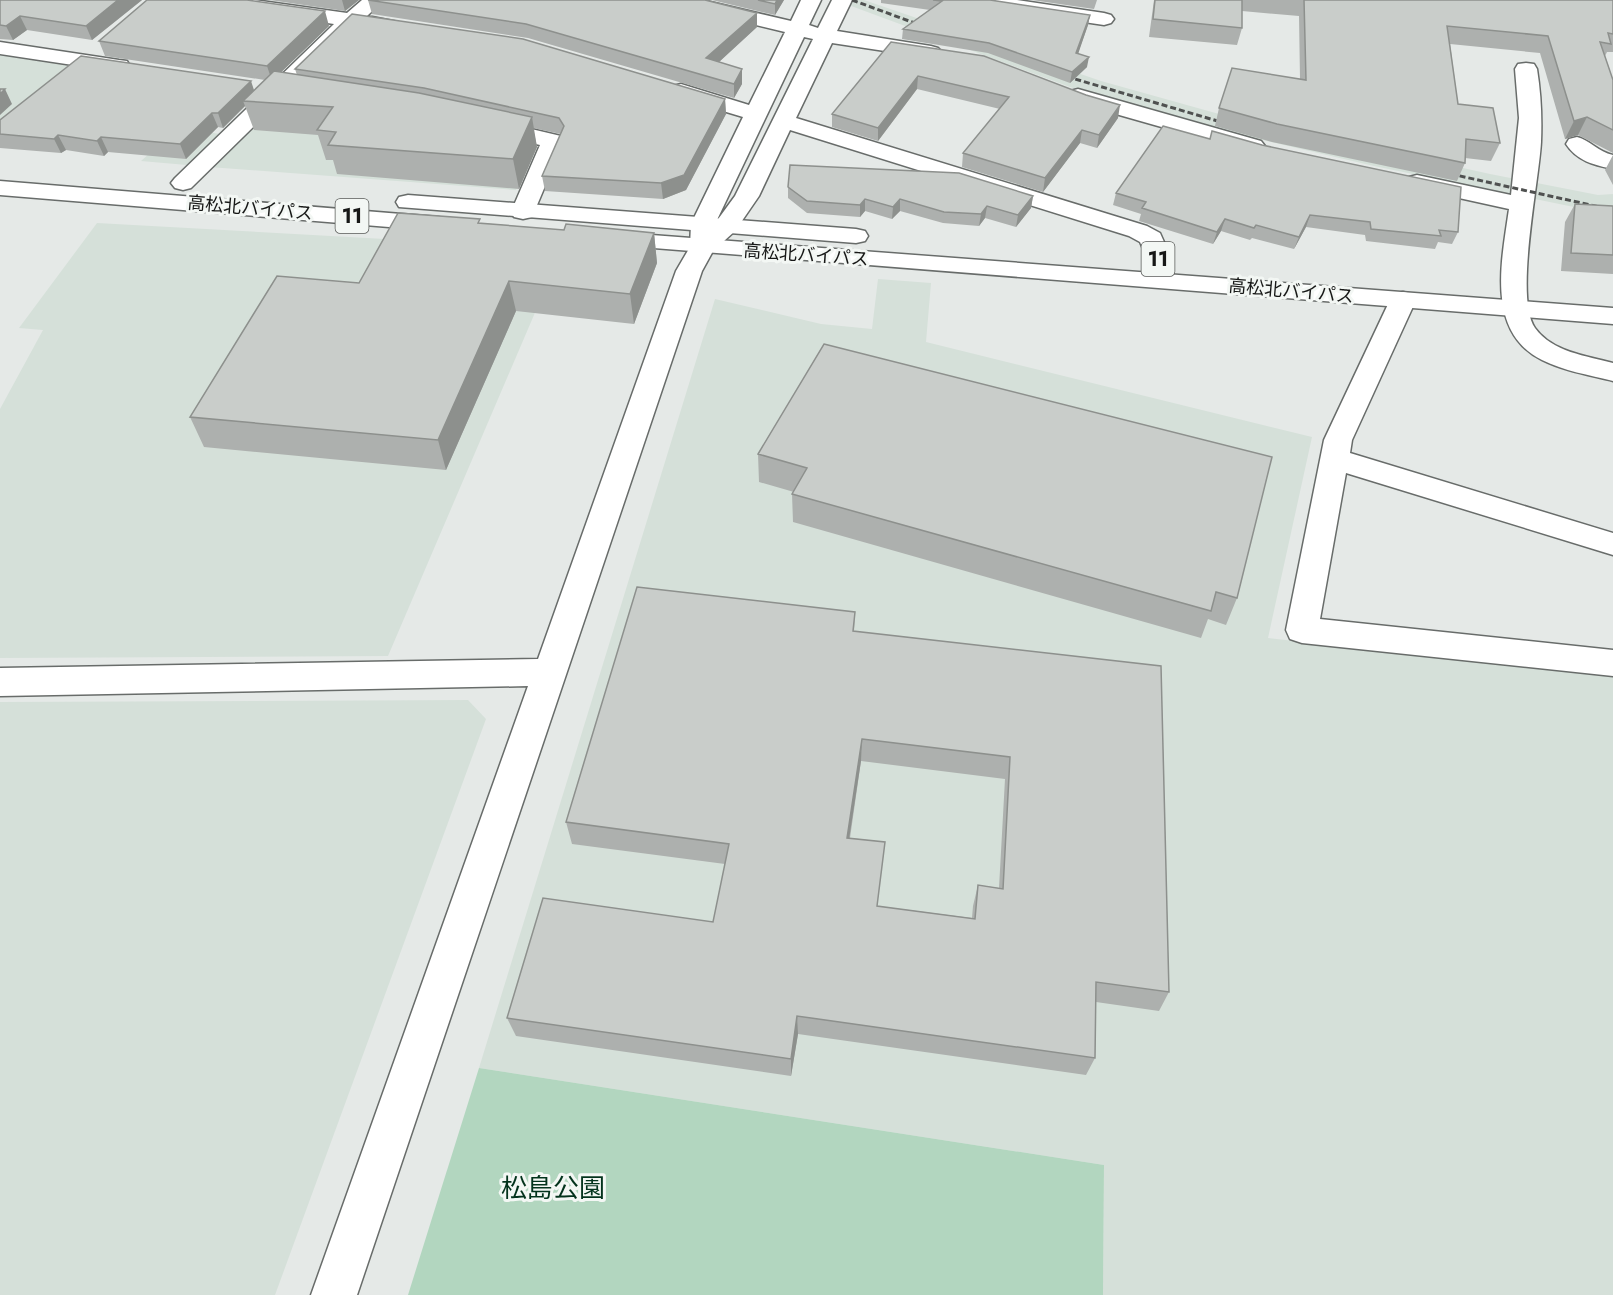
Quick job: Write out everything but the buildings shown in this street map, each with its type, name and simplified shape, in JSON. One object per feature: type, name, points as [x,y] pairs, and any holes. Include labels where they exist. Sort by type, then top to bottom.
[{"type":"main road","points":[[212,0],[408,28]]},
{"type":"main road","points":[[183,183],[374,0]]},
{"type":"main road","points":[[677,0],[827,36],[952,56]]},
{"type":"main road","points":[[334,1295],[689,271],[711,232],[756,114],[811,0]]},
{"type":"main road","points":[[711,232],[747,196],[843,0]]},
{"type":"main road","points":[[976,0],[1011,3],[1104,20]]},
{"type":"main road","points":[[61,78],[103,44]]},
{"type":"main road","points":[[0,48],[141,69]]},
{"type":"main road","points":[[1526,69],[1530,90],[1530,110],[1515,298],[1523,331],[1540,346],[1556,355],[1613,372]]},
{"type":"main road","points":[[257,86],[302,93]]},
{"type":"main road","points":[[664,86],[756,114]]},
{"type":"main road","points":[[1062,90],[1092,101],[1279,153]]},
{"type":"main road","points":[[783,121],[1138,231],[1151,238],[1159,260]]},
{"type":"main road","points":[[473,123],[554,141],[523,212]]},
{"type":"main road","points":[[1577,144],[1585,154],[1595,159],[1613,162]]},
{"type":"main road","name":"高松北バイパス","points":[[0,167],[523,212],[1403,300],[1613,295]]},
{"type":"main road","points":[[1394,177],[1521,204]]},
{"type":"main road","name":"高松北バイパス","points":[[0,188],[1159,260],[1515,298],[1613,316]]},
{"type":"main road","points":[[1403,300],[1338,440],[1302,630],[1613,663]]},
{"type":"main road","points":[[1334,459],[1613,544]]},
{"type":"main road","points":[[0,682],[549,672]]},
{"type":"shaded area","points":[[835,0],[864,0],[1101,81],[1219,114],[1490,174],[1598,195],[1613,194],[1613,215],[1374,166],[1203,126],[1089,94]]},
{"type":"shaded area","points":[[0,54],[69,65],[0,122]]},
{"type":"shaded area","points":[[277,99],[536,148],[516,190],[209,167]]},
{"type":"shaded area","points":[[179,127],[220,134],[187,165],[141,161]]},
{"type":"shaded area","points":[[97,223],[403,240],[537,308],[388,656],[0,658],[0,409],[43,330],[19,328]]},
{"type":"shaded area","points":[[878,279],[931,283],[926,342],[1312,437],[1268,638],[1613,677],[1613,1295],[1103,1295],[1104,1165],[479,1068],[715,299],[821,324],[872,329]]},
{"type":"shaded area","points":[[468,700],[486,719],[275,1295],[0,1295],[0,702]]},
{"type":"green space","name":"松島公園","points":[[479,1068],[1104,1165],[1103,1295],[408,1295]]},
{"type":"railway","points":[[852,0],[928,28]]},
{"type":"railway","points":[[1058,74],[1231,125]]},
{"type":"railway","points":[[1442,172],[1613,210]]}]
